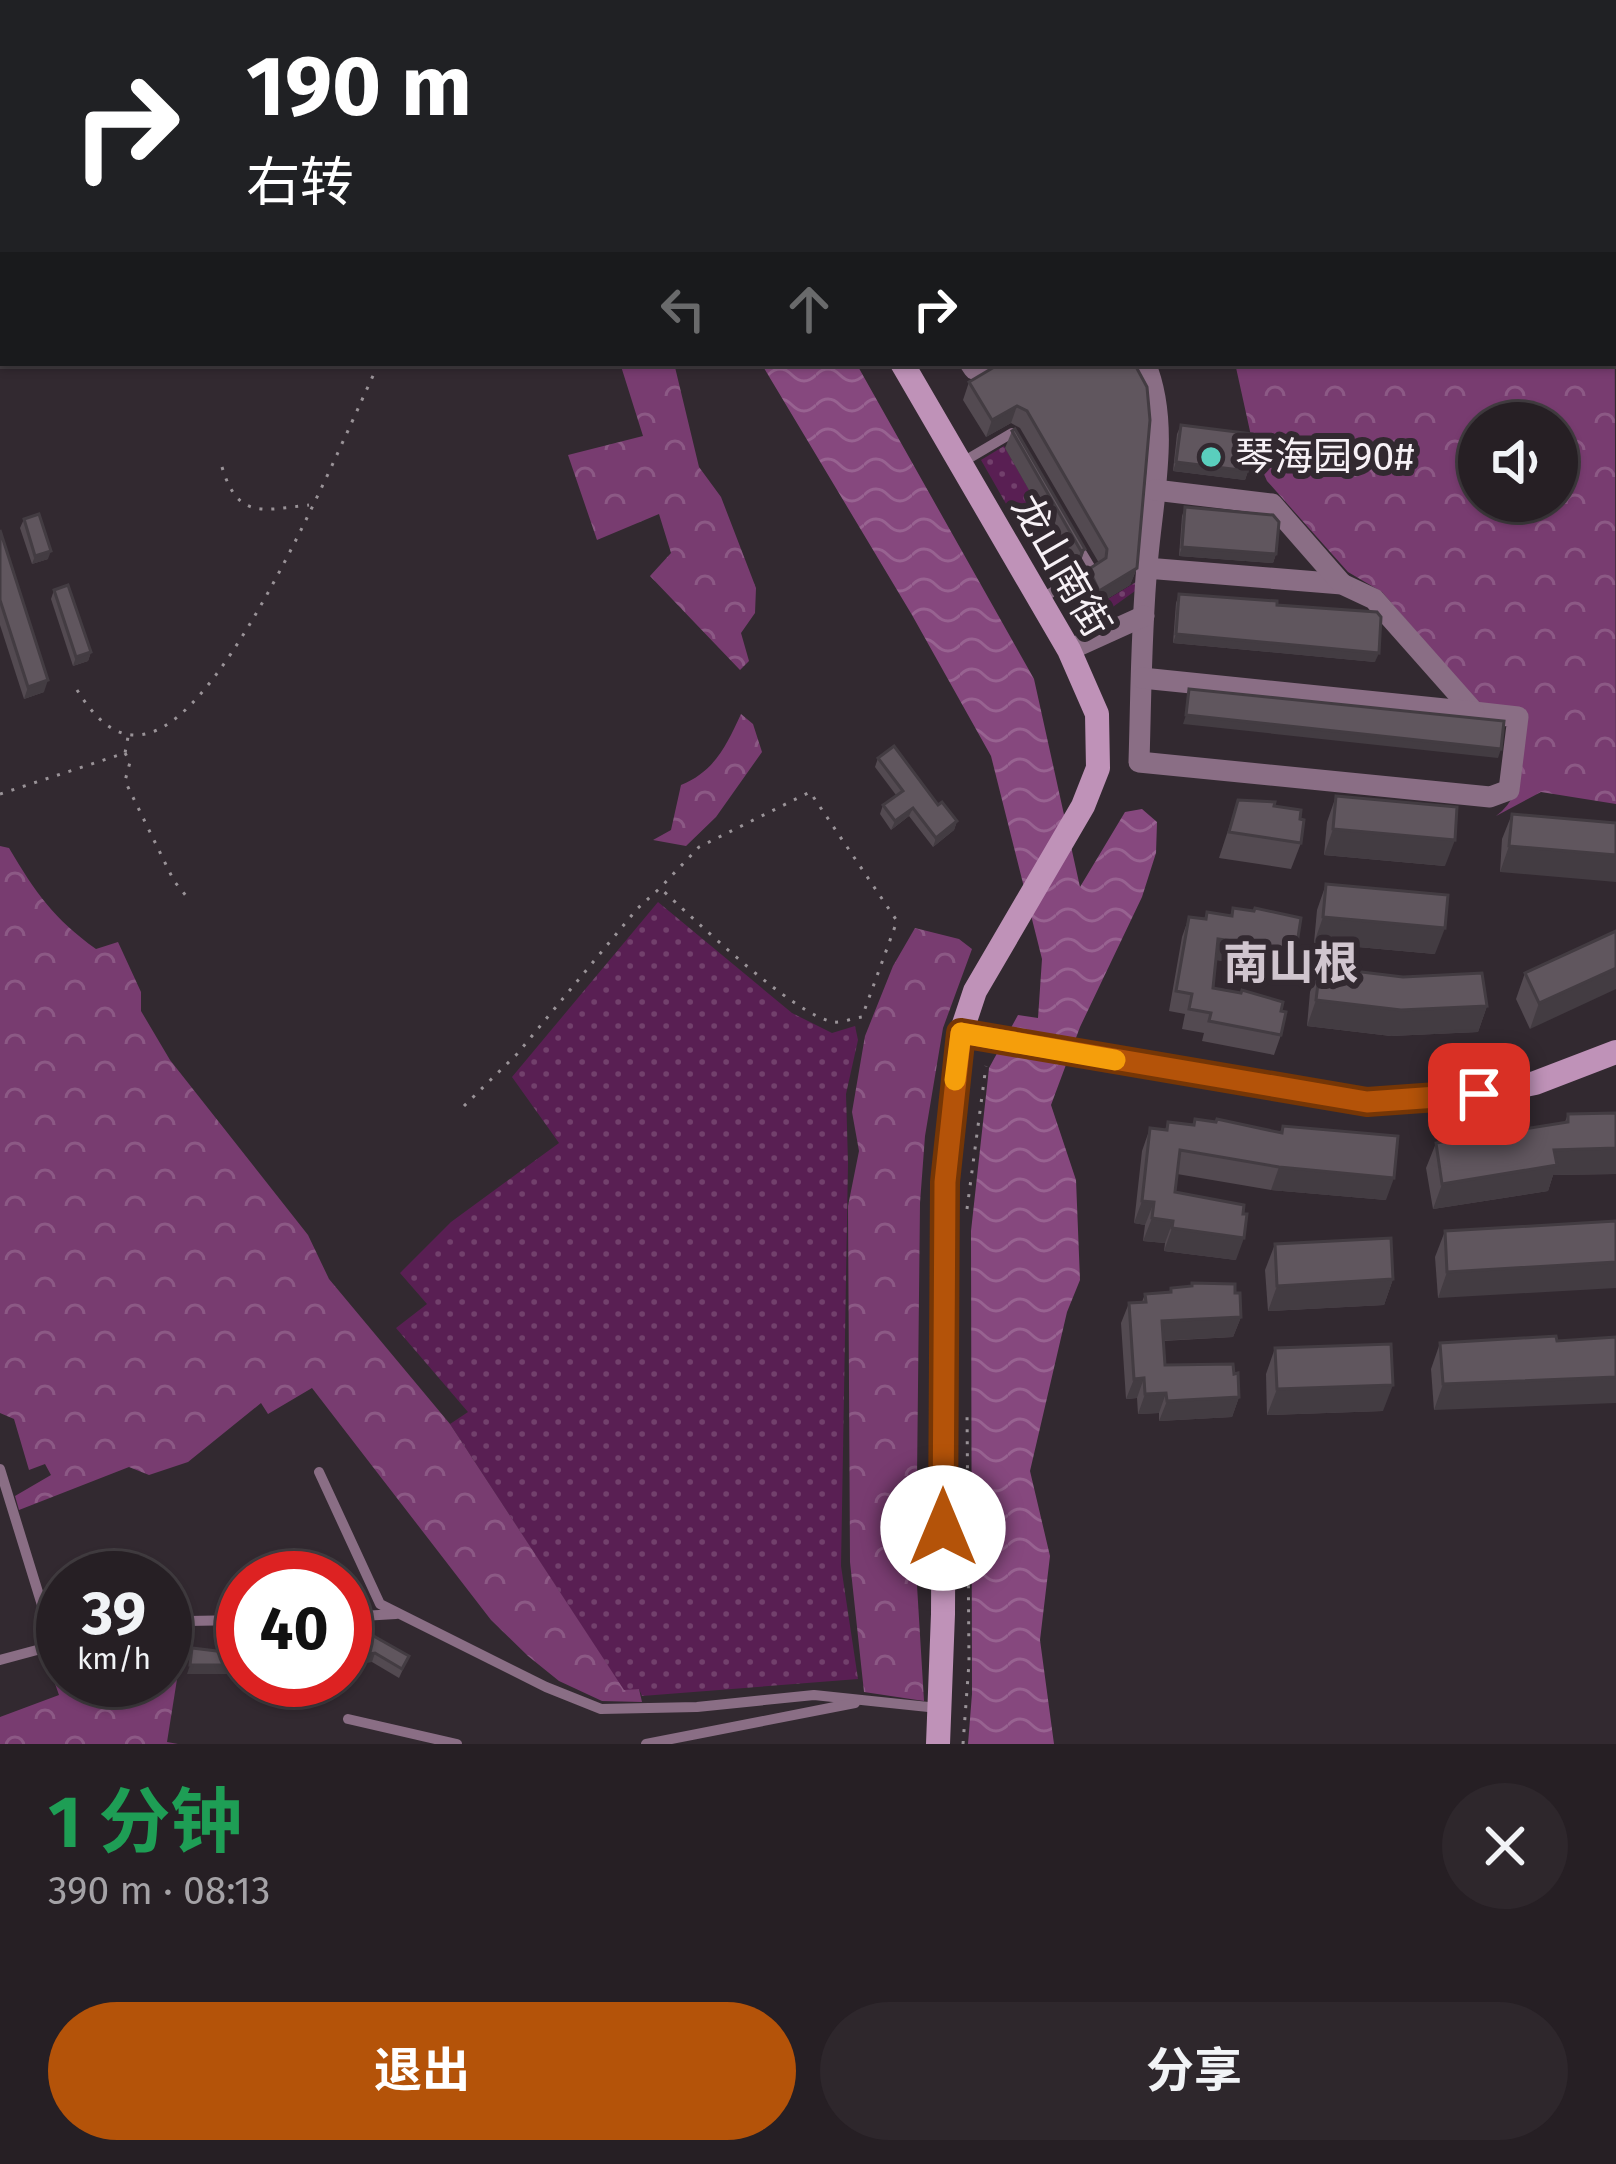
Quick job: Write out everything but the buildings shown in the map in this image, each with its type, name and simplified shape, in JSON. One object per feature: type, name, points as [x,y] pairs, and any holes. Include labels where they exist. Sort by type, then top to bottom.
[{"type":"street","name":"龙山南街","points":[[904,366],[1090,690],[1100,740],[1094,781],[975,991],[961,1033]]},
{"type":"street","points":[[1142,678],[1518,717],[1509,790],[1490,797],[1139,762],[1144,616],[1146,568],[1155,490],[1157,390],[1146,366]]},
{"type":"street","points":[[1155,490],[1272,505],[1342,584]]},
{"type":"street","points":[[1146,568],[1342,584],[1374,599],[1474,712]]},
{"type":"street","points":[[1069,650],[1144,616]]},
{"type":"street","points":[[938,1744],[945,1182],[961,1033],[1367,1102],[1426,1101],[1535,1083],[1616,1052]]},
{"type":"lane","points":[[961,463],[1012,433],[1023,452]]},
{"type":"lane","points":[[1040,599],[1092,570],[1069,531]]},
{"type":"lane","points":[[0,1469],[36,1577]]},
{"type":"lane","points":[[319,1472],[380,1604],[546,1687],[601,1709],[814,1695],[940,1708]]},
{"type":"lane","points":[[372,1616],[399,1614]]},
{"type":"lane","points":[[0,1660],[36,1649]]},
{"type":"lane","points":[[646,1744],[864,1702]]},
{"type":"lane","points":[[348,1719],[457,1744]]},
{"type":"path","points":[[77,689],[92,713],[128,735],[148,734],[172,723],[206,690],[237,646],[378,366]]},
{"type":"path","points":[[222,467],[230,493],[240,504],[253,509],[311,505]]},
{"type":"path","points":[[128,735],[125,753],[130,762],[125,781],[174,881],[187,897]]},
{"type":"path","points":[[0,794],[125,753]]},
{"type":"path","points":[[464,1106],[517,1054],[637,909],[699,847],[810,791],[897,920],[862,1017],[834,1022],[799,1004],[737,958],[661,888]]},
{"type":"path","points":[[966,1217],[986,1066]]},
{"type":"path","points":[[963,1744],[969,1663],[966,1399]]},
{"type":"shaded area","points":[[1004,446],[1075,570],[1052,578],[1045,572],[981,460]]},
{"type":"shaded area","points":[[1136,582],[1135,591],[1096,619],[1097,625],[1083,629],[1063,598],[1083,585],[1093,608]]},
{"type":"shaded area","points":[[658,902],[792,1013],[832,1033],[855,1026],[858,1040],[846,1094],[841,1566],[858,1679],[642,1696],[639,1689],[624,1691],[450,1424],[468,1412],[396,1328],[427,1304],[400,1273],[451,1222],[559,1143],[512,1077]]},
{"type":"green space","points":[[621,366],[675,366],[699,467],[721,497],[756,588],[755,613],[741,633],[749,661],[740,670],[650,576],[671,553],[659,514],[597,540],[568,455],[643,436]]},
{"type":"green space","points":[[1236,366],[1615,366],[1616,804],[1541,792],[1496,816],[1514,795],[1518,782],[1525,711],[1478,704],[1382,592],[1348,572],[1267,481],[1255,454]]},
{"type":"green space","points":[[741,714],[753,724],[762,752],[716,817],[686,846],[653,840],[671,830],[681,785],[711,765]]},
{"type":"green space","points":[[0,846],[9,848],[46,904],[81,938],[96,949],[118,942],[141,992],[141,1011],[170,1060],[308,1235],[329,1279],[450,1424],[624,1690],[639,1689],[642,1702],[602,1701],[559,1681],[528,1656],[491,1620],[312,1388],[268,1414],[261,1403],[188,1462],[149,1475],[129,1467],[19,1510],[15,1496],[51,1475],[45,1464],[29,1470],[14,1419],[0,1413]]},
{"type":"green space","points":[[915,928],[959,939],[972,949],[943,1028],[925,1136],[920,1203],[916,1569],[924,1701],[864,1692],[850,1562],[848,1206],[859,1151],[852,1112],[865,1036],[893,966]]},
{"type":"green space","points":[[36,1704],[173,1707],[167,1742],[178,1744],[0,1744],[0,1717]]},
{"type":"water","points":[[763,366],[858,366],[1034,679],[1080,887],[1125,812],[1142,809],[1157,822],[1156,853],[1142,897],[1080,1027],[1051,1105],[1076,1180],[1080,1280],[1067,1312],[1030,1471],[1050,1556],[1040,1640],[1054,1744],[968,1744],[972,1694],[971,1231],[989,1068],[1018,1015],[1038,1018],[1042,959],[991,756]]},
{"type":"slow traffic","points":[[955,1080],[961,1033],[1115,1060]]},
{"type":"place","name":"琴海园90#","points":[[1211,457]]},
{"type":"district","name":"南山根","points":[[1291,964]]},
{"type":"route","points":[[943,1528],[945,1182],[961,1033],[1367,1102],[1479,1094]]}]
